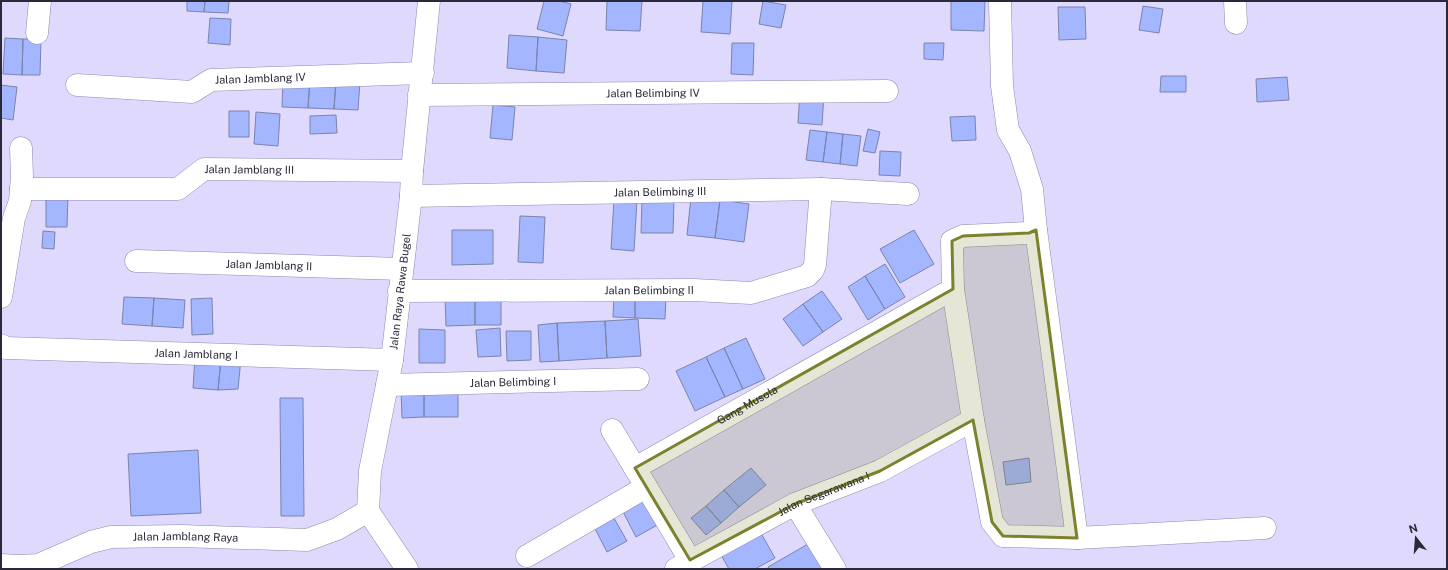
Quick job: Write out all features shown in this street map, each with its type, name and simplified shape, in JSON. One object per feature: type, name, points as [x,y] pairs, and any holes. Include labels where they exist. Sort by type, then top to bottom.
[{"type":"street","points":[[37,34],[40,1]]},
{"type":"street","name":"Jalan Raya Rawa Bugel","points":[[368,511],[370,471],[392,360],[398,291],[411,196],[412,171],[429,1]]},
{"type":"street","points":[[1000,1],[1002,86],[1008,130],[1020,151],[1032,189],[1036,230],[1077,538]]},
{"type":"street","points":[[1235,1],[1236,24]]},
{"type":"street","name":"Jalan Jamblang IV","points":[[77,85],[192,92],[211,80],[423,73]]},
{"type":"street","name":"Jalan Belimbing IV","points":[[420,95],[887,91]]},
{"type":"street","points":[[1,298],[8,217],[20,201],[21,148]]},
{"type":"street","name":"Jalan Jamblang III","points":[[21,189],[178,189],[204,169],[412,171]]},
{"type":"street","name":"Jalan Belimbing III","points":[[411,196],[821,189],[908,194]]},
{"type":"street","name":"Jalan Belimbing II","points":[[398,291],[694,290],[751,293],[807,276],[813,270],[815,264],[821,189]]},
{"type":"street","points":[[1036,230],[1029,233],[963,236],[952,241],[953,289],[973,420],[992,522],[1003,536],[1077,538],[1264,528]]},
{"type":"street","name":"Jalan Jamblang II","points":[[136,261],[402,269]]},
{"type":"street","name":"Gang Musola","points":[[635,468],[953,289]]},
{"type":"street","name":"Jalan Jamblang I","points":[[1,345],[6,348],[392,360]]},
{"type":"street","name":"Jalan Belimbing I","points":[[387,385],[638,379]]},
{"type":"street","name":"Jalan Segarawana I","points":[[683,565],[795,504],[880,472],[973,420]]},
{"type":"street","points":[[612,430],[646,487],[683,565]]},
{"type":"street","points":[[527,556],[646,487]]},
{"type":"street","points":[[795,504],[835,569]]},
{"type":"street","points":[[368,511],[407,569]]},
{"type":"street","name":"Jalan Jamblang Raya","points":[[1,565],[38,565],[91,542],[111,538],[181,536],[307,540],[337,529],[368,511]]},
{"type":"highlighted area","points":[[1036,230],[1077,538],[1003,536],[992,522],[973,420],[880,471],[795,504],[690,560],[635,468],[953,289],[952,241],[963,236],[1029,233]]},
{"type":"building","points":[[187,1],[205,1],[204,12],[187,11]]},
{"type":"building","points":[[205,1],[229,1],[228,13],[204,12]]},
{"type":"building","points":[[544,1],[559,1],[571,4],[563,36],[537,29]]},
{"type":"building","points":[[607,1],[642,1],[640,31],[606,30]]},
{"type":"building","points":[[703,1],[732,1],[730,34],[701,32]]},
{"type":"building","points":[[763,1],[786,5],[781,28],[759,24]]},
{"type":"building","points":[[951,1],[985,1],[984,31],[951,30]]},
{"type":"building","points":[[1143,6],[1163,9],[1159,33],[1139,30]]},
{"type":"building","points":[[1058,7],[1085,7],[1086,39],[1059,40]]},
{"type":"building","points":[[210,18],[231,19],[230,45],[208,43]]},
{"type":"building","points":[[509,35],[538,37],[536,71],[507,68]]},
{"type":"building","points":[[538,37],[567,40],[564,73],[536,71]]},
{"type":"building","points":[[5,38],[23,39],[22,75],[3,74]]},
{"type":"building","points":[[23,39],[41,39],[40,75],[22,75]]},
{"type":"building","points":[[732,43],[754,43],[753,75],[731,74]]},
{"type":"building","points":[[924,43],[944,43],[943,60],[924,59]]},
{"type":"building","points":[[1161,76],[1186,76],[1186,92],[1160,92]]},
{"type":"building","points":[[1287,77],[1289,100],[1257,102],[1256,79]]},
{"type":"building","points":[[283,78],[310,79],[308,108],[282,107]]},
{"type":"building","points":[[310,79],[336,80],[334,109],[308,108]]},
{"type":"building","points":[[336,80],[360,82],[358,110],[334,109]]},
{"type":"building","points":[[1,85],[17,87],[13,120],[1,118]]},
{"type":"building","points":[[800,92],[824,94],[822,125],[798,123]]},
{"type":"building","points":[[493,105],[515,107],[512,140],[490,138]]},
{"type":"building","points":[[229,111],[249,111],[249,137],[229,137]]},
{"type":"building","points":[[256,112],[280,114],[278,146],[254,144]]},
{"type":"building","points":[[336,115],[337,133],[310,134],[310,116]]},
{"type":"building","points":[[975,116],[976,140],[952,141],[950,117]]},
{"type":"building","points":[[868,129],[880,132],[875,153],[863,151]]},
{"type":"building","points":[[810,130],[827,132],[823,162],[806,160]]},
{"type":"building","points":[[827,132],[843,134],[840,164],[823,162]]},
{"type":"building","points":[[843,134],[861,136],[857,166],[840,164]]},
{"type":"building","points":[[880,151],[901,152],[900,176],[879,175]]},
{"type":"building","points":[[46,194],[68,194],[67,227],[46,227]]},
{"type":"building","points":[[691,197],[720,200],[715,238],[687,235]]},
{"type":"building","points":[[614,199],[637,200],[634,251],[611,249]]},
{"type":"building","points":[[642,199],[674,199],[673,233],[641,233]]},
{"type":"building","points":[[720,200],[749,204],[744,242],[715,238]]},
{"type":"building","points":[[520,216],[545,217],[543,263],[518,262]]},
{"type":"building","points":[[452,230],[493,230],[493,264],[452,265]]},
{"type":"building","points":[[914,230],[934,264],[900,283],[880,249]]},
{"type":"building","points":[[43,231],[55,232],[54,249],[42,248]]},
{"type":"building","points":[[885,264],[905,297],[885,309],[865,276]]},
{"type":"building","points":[[865,276],[885,309],[868,320],[848,287]]},
{"type":"building","points":[[822,291],[842,319],[823,332],[803,304]]},
{"type":"building","points":[[475,294],[475,325],[446,326],[445,295]]},
{"type":"building","points":[[475,294],[501,294],[501,325],[475,325]]},
{"type":"building","points":[[614,294],[635,294],[635,318],[613,317]]},
{"type":"building","points":[[635,294],[666,295],[665,319],[635,318]]},
{"type":"building","points":[[124,297],[154,298],[152,326],[122,324]]},
{"type":"building","points":[[154,298],[185,300],[183,328],[152,326]]},
{"type":"building","points":[[212,298],[213,334],[192,335],[191,299]]},
{"type":"building","points":[[803,304],[823,332],[803,346],[783,319]]},
{"type":"building","points":[[638,319],[641,356],[607,358],[605,321]]},
{"type":"building","points":[[605,321],[607,358],[559,361],[557,323]]},
{"type":"building","points":[[557,323],[559,361],[540,362],[538,325]]},
{"type":"building","points":[[500,328],[501,356],[478,357],[476,330]]},
{"type":"building","points":[[419,329],[445,330],[445,363],[419,363]]},
{"type":"building","points":[[506,331],[531,331],[531,360],[507,361]]},
{"type":"building","points":[[746,338],[765,379],[743,389],[724,348]]},
{"type":"building","points":[[724,348],[743,389],[725,397],[706,357]]},
{"type":"building","points":[[195,357],[221,359],[218,390],[193,388]]},
{"type":"building","points":[[706,357],[725,397],[695,411],[676,371]]},
{"type":"building","points":[[241,358],[238,389],[218,390],[221,359]]},
{"type":"building","points":[[424,389],[458,389],[458,417],[424,417]]},
{"type":"building","points":[[424,389],[424,417],[402,418],[401,390]]},
{"type":"building","points":[[280,398],[303,398],[304,516],[281,516]]},
{"type":"building","points":[[198,450],[201,513],[131,516],[128,454]]},
{"type":"building","points":[[1029,458],[1031,482],[1006,485],[1003,462]]},
{"type":"building","points":[[751,468],[766,485],[739,507],[724,490]]},
{"type":"building","points":[[724,490],[739,507],[721,523],[706,506]]},
{"type":"building","points":[[644,496],[659,524],[636,537],[621,508]]},
{"type":"building","points":[[706,506],[721,523],[706,535],[691,518]]},
{"type":"building","points":[[611,513],[627,541],[607,552],[592,523]]},
{"type":"building","points":[[757,526],[775,558],[755,569],[729,569],[717,548]]},
{"type":"building","points":[[808,544],[823,569],[769,569],[768,567]]}]
